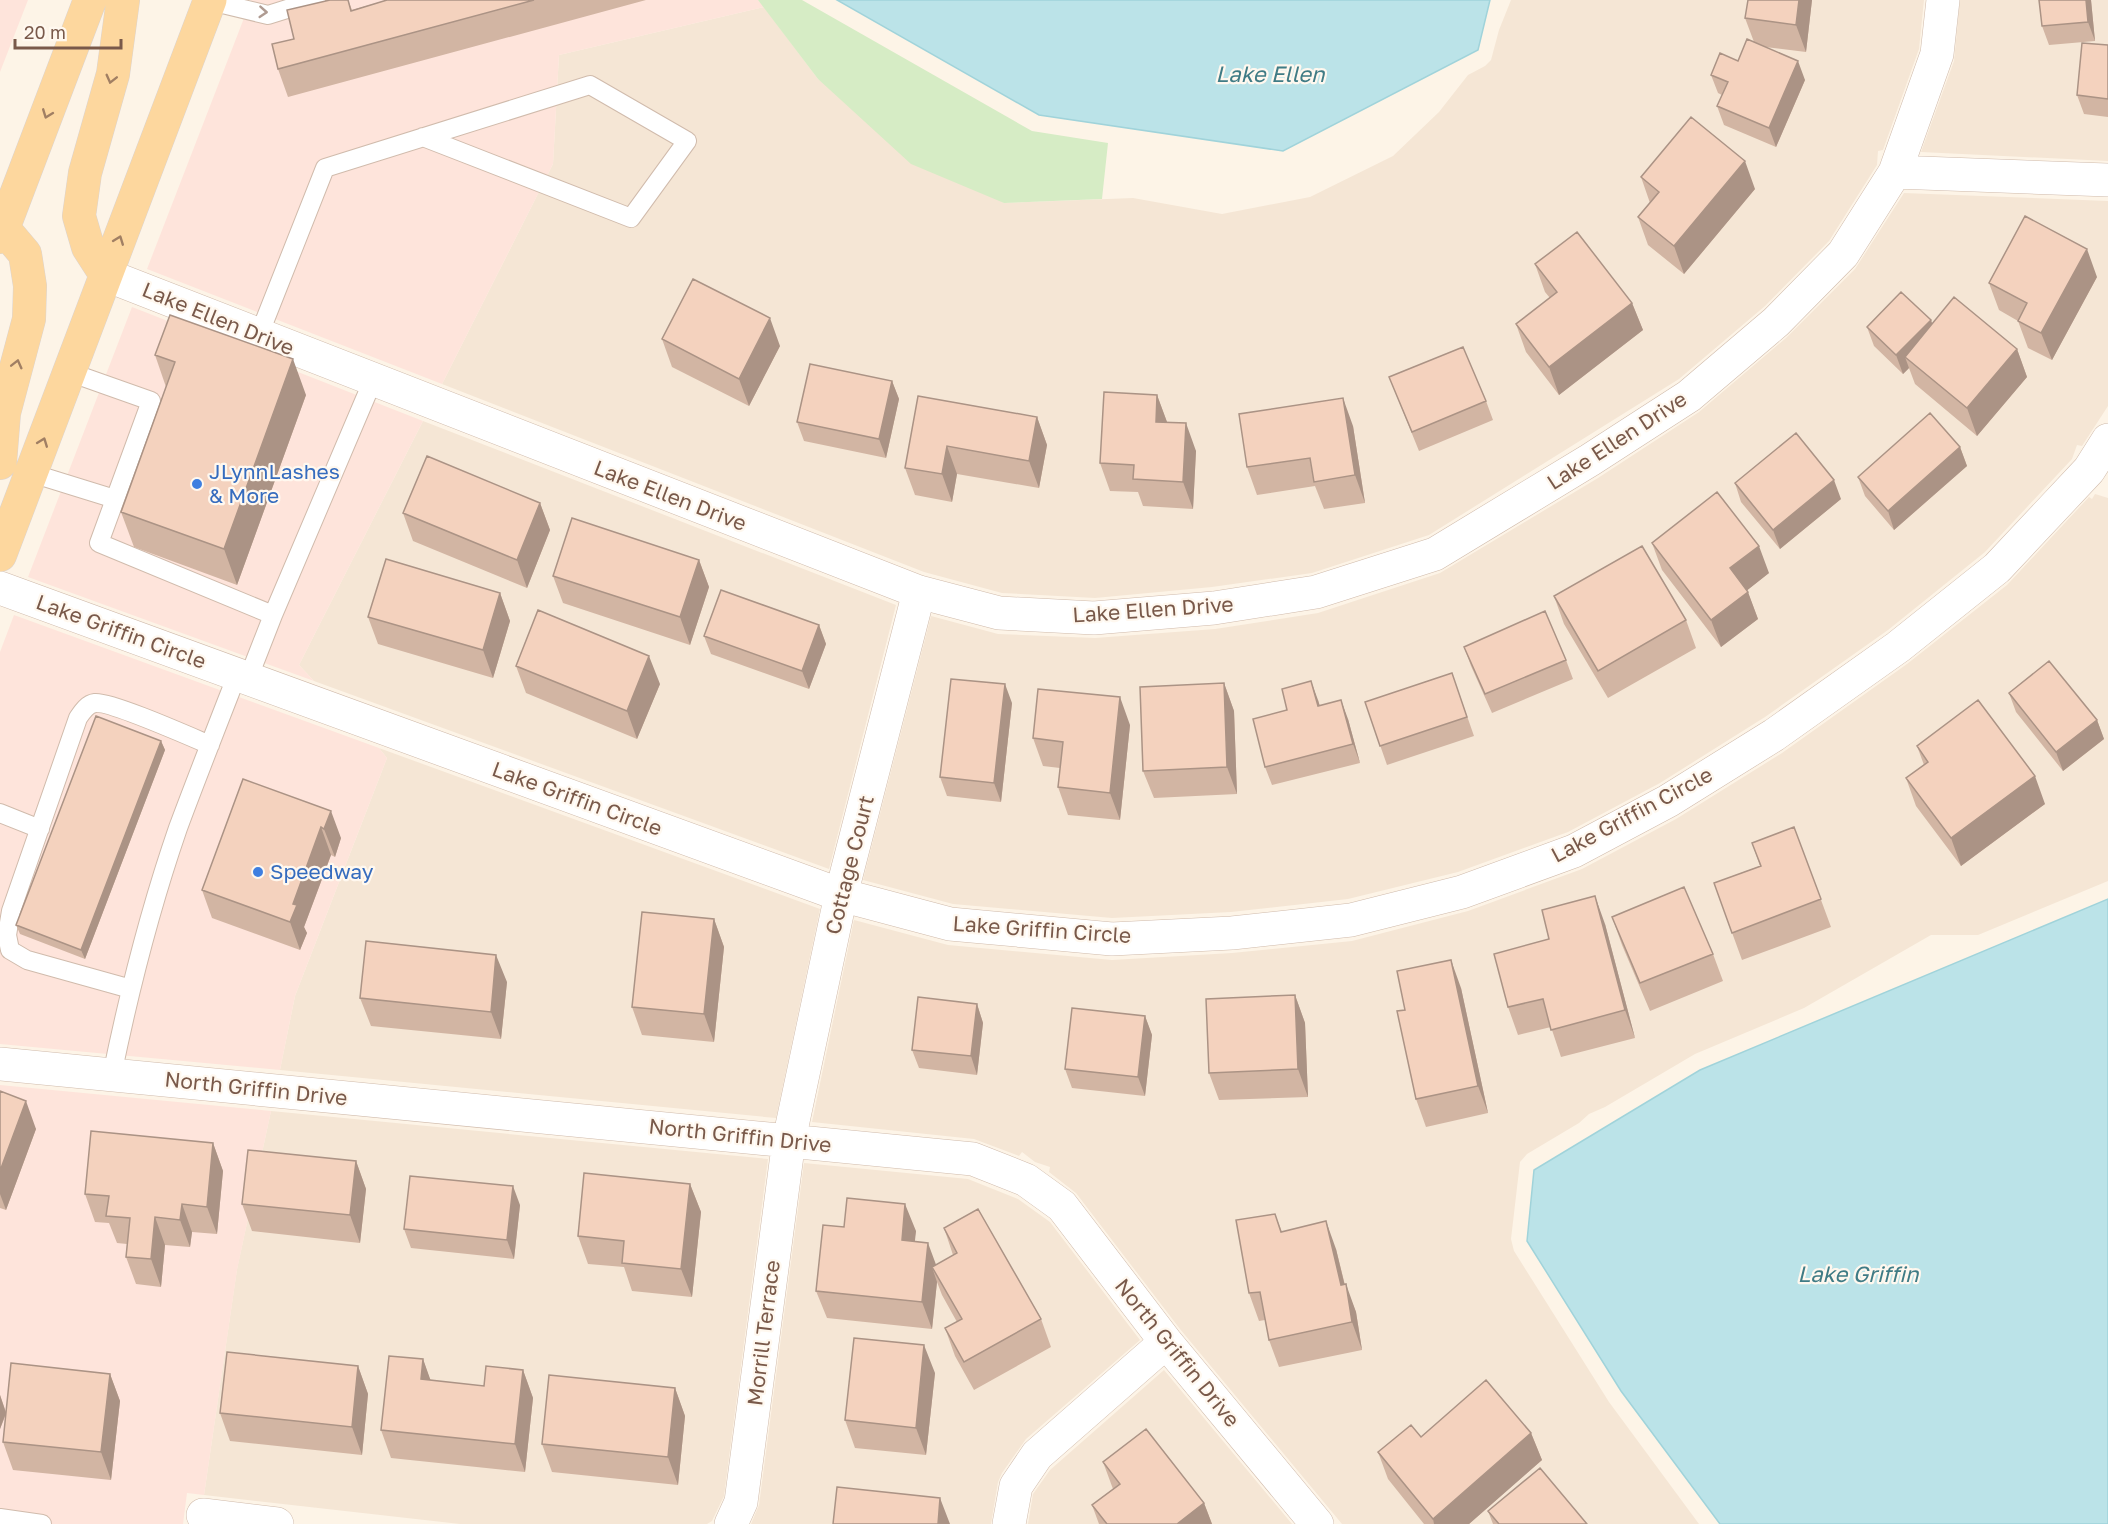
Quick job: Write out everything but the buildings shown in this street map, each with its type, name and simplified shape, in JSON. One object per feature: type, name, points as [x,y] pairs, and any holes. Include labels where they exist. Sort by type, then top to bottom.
[{"type":"main road","points":[[0,463],[4,413],[28,319],[30,286],[25,254],[2,232],[90,0]]},
{"type":"main road","points":[[106,275],[88,247],[80,216],[85,173],[113,74],[123,0]]},
{"type":"main road","points":[[0,555],[210,0]]},
{"type":"street","name":"Lake Ellen Drive","points":[[106,275],[919,591],[999,613],[1094,618],[1214,608],[1316,592],[1436,554],[1590,460],[1689,396],[1776,322],[1843,254],[1895,172],[1937,54],[1943,0]]},
{"type":"street","points":[[1895,172],[2108,180]]},
{"type":"street","name":"Lake Griffin Circle","points":[[0,588],[841,895],[950,924],[1112,939],[1232,933],[1351,920],[1462,892],[1574,851],[1668,801],[1774,735],[1898,647],[1997,568],[2098,473],[2108,440]]},
{"type":"street","name":"Cottage Court","points":[[789,1140],[841,895],[919,591]]},
{"type":"street","name":"North Griffin Drive","points":[[0,1064],[973,1159],[1026,1180],[1062,1206],[1166,1342],[1317,1524]]},
{"type":"street","name":"Morrill Terrace","points":[[731,1524],[741,1502],[789,1140]]},
{"type":"street","points":[[1009,1524],[1016,1486],[1036,1455],[1166,1342]]},
{"type":"street","points":[[203,1515],[278,1524]]},
{"type":"lane","points":[[210,0],[268,15],[316,0]]},
{"type":"lane","points":[[259,335],[325,168],[423,137],[590,86],[687,141],[631,218],[423,137]]},
{"type":"lane","points":[[69,372],[151,401],[99,543],[273,615]]},
{"type":"lane","points":[[112,1075],[131,989],[178,828],[210,745],[273,615],[373,380]]},
{"type":"lane","points":[[31,473],[115,499]]},
{"type":"lane","points":[[131,989],[27,960],[10,950],[7,935],[11,911],[78,718],[85,707],[95,703],[113,706],[210,745]]},
{"type":"lane","points":[[0,813],[40,829]]},
{"type":"lane","points":[[0,1518],[42,1524]]},
{"type":"shaded area","points":[[0,0],[28,0],[0,72]]},
{"type":"shaded area","points":[[251,0],[758,0],[764,7],[559,55],[553,164],[442,384],[147,269]]},
{"type":"shaded area","points":[[1511,0],[1924,0],[1919,49],[1883,150],[1878,151],[1877,165],[1829,241],[1765,306],[1679,379],[1429,535],[1312,573],[1212,587],[1095,598],[1002,593],[924,572],[442,384],[553,164],[559,55],[764,7],[818,79],[1004,203],[1133,198],[1222,214],[1310,197],[1393,156],[1439,112],[1468,75],[1491,60],[1499,30]]},
{"type":"shaded area","points":[[1960,0],[2108,0],[2108,161],[1921,152],[1954,61]]},
{"type":"shaded area","points":[[1904,193],[2108,201],[2108,406],[2082,446],[2077,445],[2072,459],[1985,552],[1888,630],[1765,717],[1660,783],[1568,832],[1458,872],[1348,899],[1231,912],[1112,918],[953,904],[863,880],[931,616],[998,634],[1095,638],[1215,629],[1318,613],[1440,573],[1598,478],[1699,412],[1786,338],[1855,269]]},
{"type":"shaded area","points":[[132,307],[423,421],[299,665],[314,681],[28,577]]},
{"type":"shaded area","points":[[423,421],[896,605],[829,869],[314,681],[299,665]]},
{"type":"shaded area","points":[[2095,494],[2108,498],[2108,881],[1978,935],[1931,935],[1804,1008],[1695,1054],[1589,1114],[1579,1123],[1527,1154],[1520,1162],[1511,1239],[1514,1251],[1609,1402],[1699,1524],[1342,1524],[1180,1329],[1076,1193],[1049,1172],[1050,1167],[1035,1162],[1022,1152],[1019,1156],[974,1139],[812,1122],[854,920],[948,945],[1112,960],[1232,953],[1352,941],[1468,911],[1582,869],[1676,819],[1782,753],[1907,664],[2007,585],[2089,497],[2092,499]]},
{"type":"shaded area","points":[[14,615],[379,748],[387,758],[295,996],[280,1070],[0,1044],[0,652]]},
{"type":"shaded area","points":[[379,748],[820,909],[776,1118],[280,1070],[295,996],[387,758]]},
{"type":"shaded area","points":[[0,1085],[271,1111],[237,1270],[204,1495],[187,1493],[183,1524],[0,1524]]},
{"type":"shaded area","points":[[271,1111],[768,1159],[724,1496],[712,1521],[707,1524],[460,1524],[204,1495],[237,1269]]},
{"type":"shaded area","points":[[804,1163],[968,1179],[1018,1199],[1050,1222],[1140,1340],[1026,1439],[998,1482],[991,1524],[751,1524],[759,1505]]},
{"type":"shaded area","points":[[1164,1370],[1292,1524],[1028,1524],[1033,1494],[1050,1470]]},
{"type":"green space","points":[[758,0],[802,0],[1032,131],[1108,143],[1102,199],[1004,203],[911,164],[818,79]]},
{"type":"water","name":"Lake Ellen","points":[[837,0],[1490,0],[1478,50],[1283,151],[1039,115]]},
{"type":"water","name":"Lake Griffin","points":[[2108,899],[2108,1524],[1720,1524],[1621,1391],[1527,1241],[1534,1170],[1700,1070]]},
{"type":"place","name":"JLynnLashes & More","points":[[197,484]]},
{"type":"place","name":"Speedway","points":[[258,872]]}]
